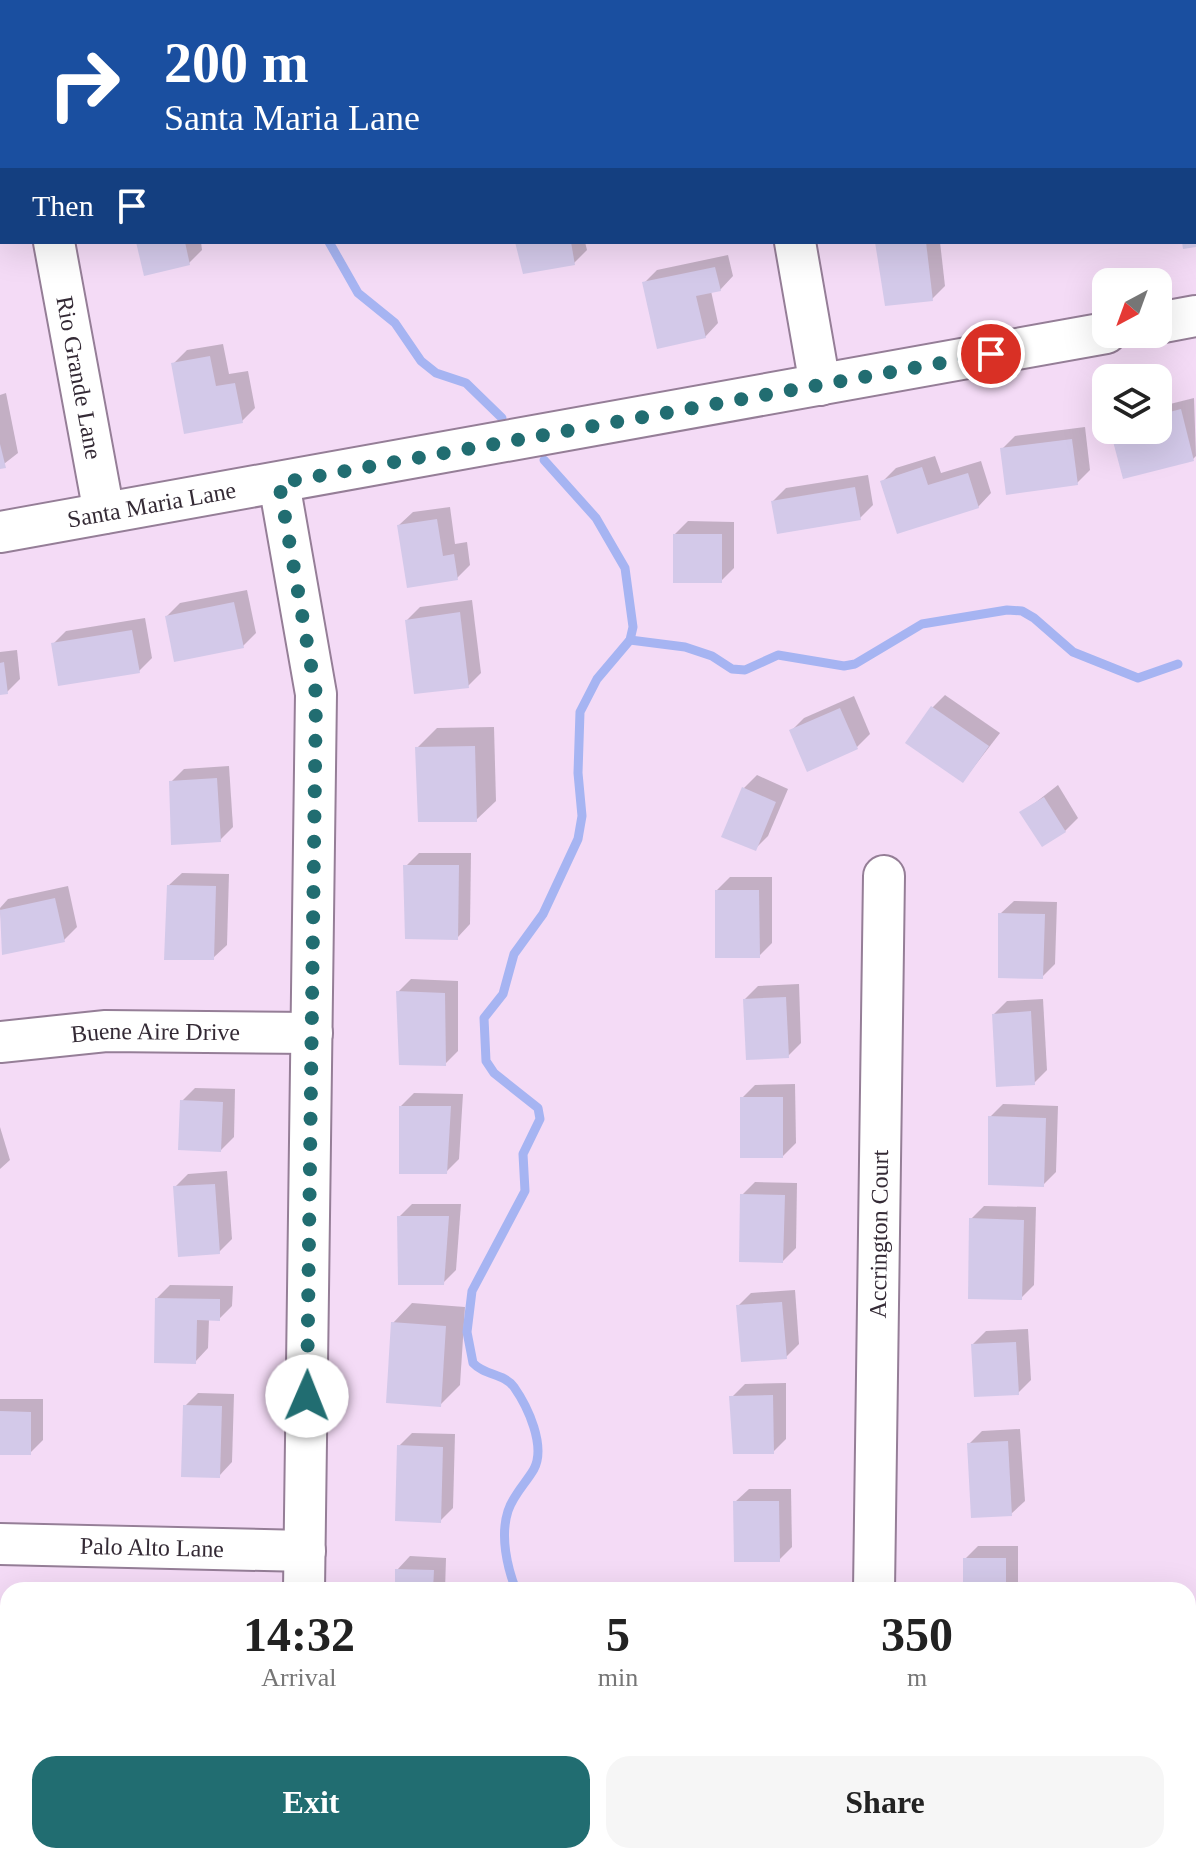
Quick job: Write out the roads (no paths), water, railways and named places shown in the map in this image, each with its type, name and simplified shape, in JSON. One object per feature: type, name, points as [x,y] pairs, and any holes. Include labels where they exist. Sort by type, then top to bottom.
[{"type":"street","name":"Rio Grande Lane","points":[[54,244],[104,513]]},
{"type":"street","points":[[795,244],[820,385]]},
{"type":"street","points":[[1172,320],[1196,316]]},
{"type":"street","name":"Santa Maria Lane","points":[[0,532],[1092,336]]},
{"type":"street","points":[[279,483],[316,694],[305,1571]]},
{"type":"street","name":"Accrington Court","points":[[874,1582],[884,876]]},
{"type":"street","name":"Buene Aire Drive","points":[[0,1042],[106,1031],[312,1033]]},
{"type":"street","name":"Palo Alto Lane","points":[[0,1544],[305,1571]]},
{"type":"waterway","points":[[330,244],[358,293],[395,323],[421,361],[436,373],[466,383],[502,418]]},
{"type":"waterway","points":[[513,1582],[506,1551],[506,1521],[513,1500],[534,1469],[537,1438],[525,1405],[510,1382],[473,1363],[467,1332],[472,1291],[525,1191],[523,1154],[540,1119],[538,1108],[494,1073],[486,1061],[484,1018],[503,994],[514,954],[543,914],[578,839],[582,816],[578,773],[580,712],[597,679],[630,640],[633,627],[625,568],[596,518],[544,460]]},
{"type":"waterway","points":[[630,640],[685,647],[712,656],[732,669],[745,670],[778,655],[844,666],[855,664],[922,624],[1007,610],[1022,611],[1034,618],[1073,652],[1138,678],[1178,664]]}]
